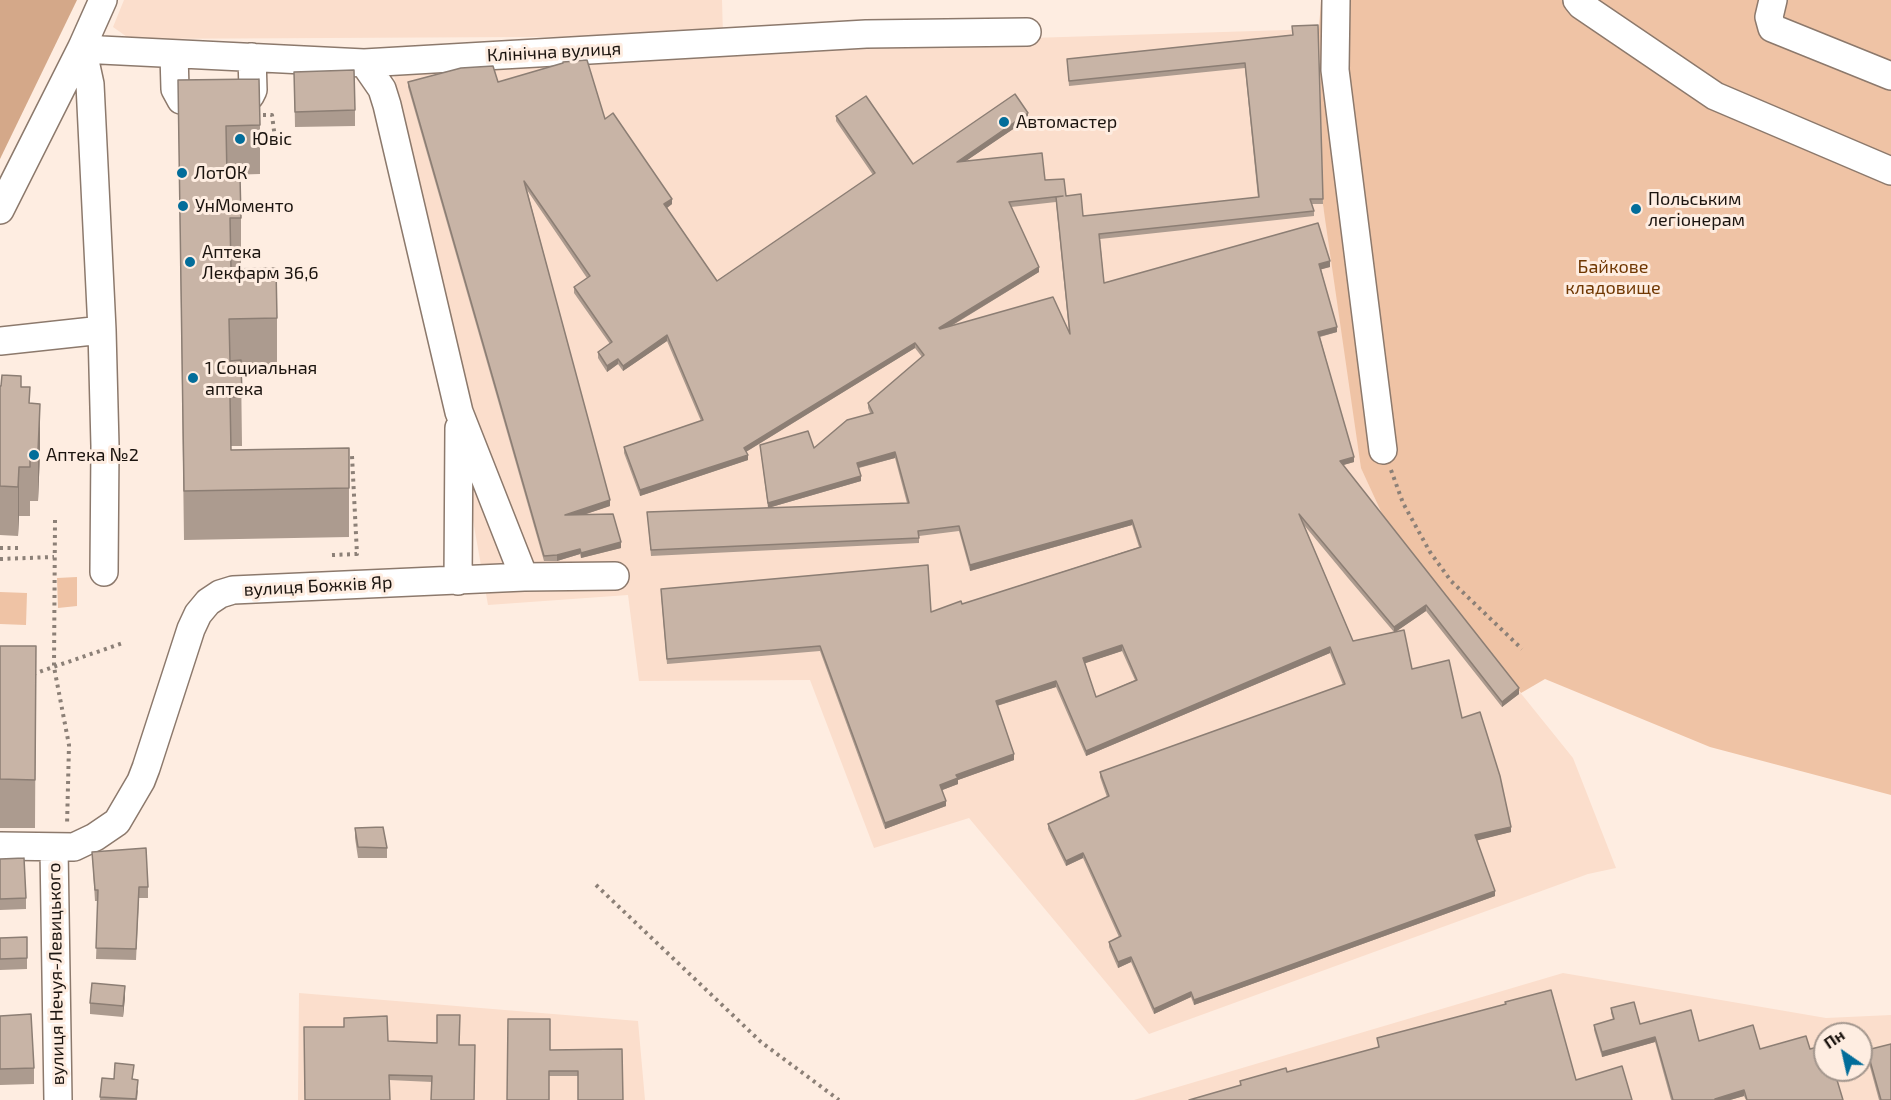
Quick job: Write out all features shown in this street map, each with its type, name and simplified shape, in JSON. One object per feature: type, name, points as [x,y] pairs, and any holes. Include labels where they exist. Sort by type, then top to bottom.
[{"type":"street","points":[[0,210],[82,47],[103,0]]},
{"type":"street","points":[[1336,0],[1335,70],[1383,450]]},
{"type":"street","points":[[1577,0],[1581,5],[1715,96],[1891,171]]},
{"type":"street","points":[[1773,0],[1769,16],[1772,28],[1891,76]]},
{"type":"street","name":"Клінічна вулиця","points":[[82,47],[101,50],[364,63],[866,34],[1027,32]]},
{"type":"street","points":[[82,47],[90,84],[102,330],[105,446],[104,572]]},
{"type":"street","points":[[174,54],[175,89],[181,100],[194,104],[237,103],[250,96],[253,90],[252,57]]},
{"type":"street","points":[[364,63],[382,89],[387,105],[459,412],[524,577]]},
{"type":"street","points":[[0,341],[102,330]]},
{"type":"street","points":[[458,581],[459,412]]},
{"type":"street","name":"вулиця Божків Яр","points":[[0,846],[74,847],[95,837],[117,822],[141,781],[191,629],[207,602],[220,594],[233,590],[524,577],[615,576]]},
{"type":"street","name":"вулиця Нечуя-Левицького","points":[[58,1100],[60,848]]},
{"type":"path","points":[[237,103],[253,115],[272,115],[276,146]]},
{"type":"path","points":[[1383,450],[1403,503],[1430,552],[1451,581],[1522,649]]},
{"type":"path","points":[[333,555],[357,554],[352,456]]},
{"type":"path","points":[[55,520],[54,667],[69,745],[60,848]]},
{"type":"path","points":[[0,548],[19,548]]},
{"type":"path","points":[[0,559],[54,557]]},
{"type":"path","points":[[33,674],[123,643]]},
{"type":"path","points":[[596,885],[761,1042],[839,1100]]},
{"type":"shaded area","points":[[0,0],[77,0],[0,159]]},
{"type":"shaded area","points":[[124,0],[722,0],[723,36],[130,39],[113,27]]},
{"type":"shaded area","points":[[1319,29],[1323,206],[1390,531],[1573,758],[1616,868],[1588,874],[1149,1034],[969,818],[874,848],[810,680],[639,681],[628,595],[488,605],[391,58]]},
{"type":"shaded area","points":[[1563,973],[1826,1018],[1891,1015],[1891,1100],[1134,1100]]},
{"type":"shaded area","points":[[299,993],[638,1021],[645,1100],[298,1100]]},
{"type":"green space","name":"Байкове кладовище","points":[[1321,0],[1891,0],[1891,795],[1710,747],[1545,679],[1521,693],[1390,531],[1361,468],[1323,205],[1319,29]]},
{"type":"green space","points":[[77,577],[77,606],[58,608],[57,578]]},
{"type":"green space","points":[[0,592],[27,593],[26,625],[0,624]]},
{"type":"building","points":[[1318,25],[1323,199],[1310,199],[1314,211],[1099,234],[1104,283],[1318,223],[1330,261],[1319,264],[1337,327],[1318,332],[1354,457],[1340,461],[1519,688],[1502,702],[1426,605],[1394,627],[1299,514],[1353,641],[1404,630],[1412,669],[1449,660],[1462,718],[1480,712],[1500,776],[1511,827],[1475,835],[1495,891],[1194,1000],[1191,992],[1154,1009],[1131,957],[1118,962],[1109,942],[1121,936],[1083,853],[1066,861],[1048,824],[1109,796],[1100,772],[1345,684],[1330,647],[1086,751],[1056,681],[996,701],[1014,754],[956,775],[958,778],[940,785],[946,801],[885,823],[820,646],[667,659],[661,589],[928,565],[931,612],[1141,547],[1132,520],[970,565],[959,526],[918,531],[919,538],[651,550],[647,512],[909,503],[895,452],[857,463],[861,476],[768,503],[760,445],[808,431],[814,448],[847,420],[873,413],[868,403],[924,355],[915,343],[744,448],[748,455],[640,490],[624,447],[703,420],[667,335],[623,366],[618,359],[607,366],[598,352],[612,342],[574,287],[590,276],[524,181],[610,500],[565,515],[613,514],[621,542],[581,553],[580,549],[544,556],[408,82],[461,68],[493,66],[498,82],[563,62],[587,60],[605,119],[613,113],[672,199],[664,204],[717,281],[875,173],[836,116],[866,96],[913,164],[1015,94],[1028,113],[957,162],[1042,153],[1045,180],[1064,179],[1066,196],[1081,194],[1083,216],[1259,197],[1245,63],[1069,81],[1067,59],[1293,35],[1292,26]],"holes":[[[1063,196],[1056,197],[1070,334],[1053,297],[940,329],[1039,267],[1009,202]],[[1122,645],[1137,680],[1096,697],[1083,658]]]},
{"type":"building","points":[[354,70],[355,110],[295,112],[294,72]]},
{"type":"building","points":[[259,79],[260,125],[226,126],[227,177],[240,177],[241,218],[230,218],[231,269],[276,268],[277,318],[229,319],[230,361],[241,360],[242,397],[230,397],[231,450],[349,448],[349,488],[184,491],[178,80]]},
{"type":"building","points":[[2,375],[21,376],[21,387],[30,387],[29,403],[40,404],[38,452],[30,452],[30,467],[19,467],[18,487],[0,486],[0,386]]},
{"type":"building","points":[[0,646],[36,646],[35,780],[0,779]]},
{"type":"building","points":[[383,827],[387,848],[358,847],[355,828]]},
{"type":"building","points":[[146,848],[148,887],[139,887],[136,949],[96,948],[98,890],[95,890],[92,852]]},
{"type":"building","points":[[24,858],[26,898],[0,899],[0,859]]},
{"type":"building","points":[[27,937],[27,958],[0,959],[0,938]]},
{"type":"building","points":[[92,983],[125,986],[123,1006],[90,1003]]},
{"type":"building","points":[[1551,990],[1576,1080],[1622,1066],[1632,1100],[1189,1100],[1241,1085],[1240,1081],[1286,1068],[1287,1072],[1379,1047],[1377,1038]]},
{"type":"building","points":[[1634,1002],[1640,1024],[1691,1010],[1699,1041],[1753,1025],[1760,1049],[1806,1036],[1810,1049],[1813,1048],[1813,1082],[1838,1082],[1843,1100],[1747,1100],[1744,1090],[1716,1100],[1673,1100],[1655,1037],[1602,1052],[1594,1025],[1614,1019],[1611,1008]]},
{"type":"building","points":[[31,1014],[34,1068],[0,1069],[0,1016]]},
{"type":"building","points":[[437,1015],[460,1015],[459,1045],[475,1045],[474,1100],[431,1100],[432,1076],[389,1075],[390,1100],[305,1100],[304,1027],[344,1027],[344,1018],[387,1016],[388,1041],[437,1043]]},
{"type":"building","points":[[508,1019],[550,1019],[550,1050],[622,1049],[623,1100],[578,1100],[578,1071],[549,1071],[549,1100],[507,1100]]},
{"type":"building","points":[[1891,1044],[1891,1100],[1881,1100],[1873,1071],[1873,1048]]},
{"type":"building","points":[[115,1063],[134,1065],[132,1079],[138,1080],[136,1099],[100,1097],[102,1078],[114,1079]]},
{"type":"place","name":"Автомастер","points":[[1004,122]]},
{"type":"place","name":"Ювіс","points":[[240,139]]},
{"type":"place","name":"ЛотОК","points":[[182,173]]},
{"type":"place","name":"УнМоменто","points":[[183,206]]},
{"type":"place","name":"Польським легіонерам","points":[[1636,209]]},
{"type":"place","name":"Аптека Лекфарм 36,6","points":[[190,262]]},
{"type":"place","name":"1 Социальная аптека","points":[[193,378]]},
{"type":"place","name":"Аптека №2","points":[[34,455]]}]
